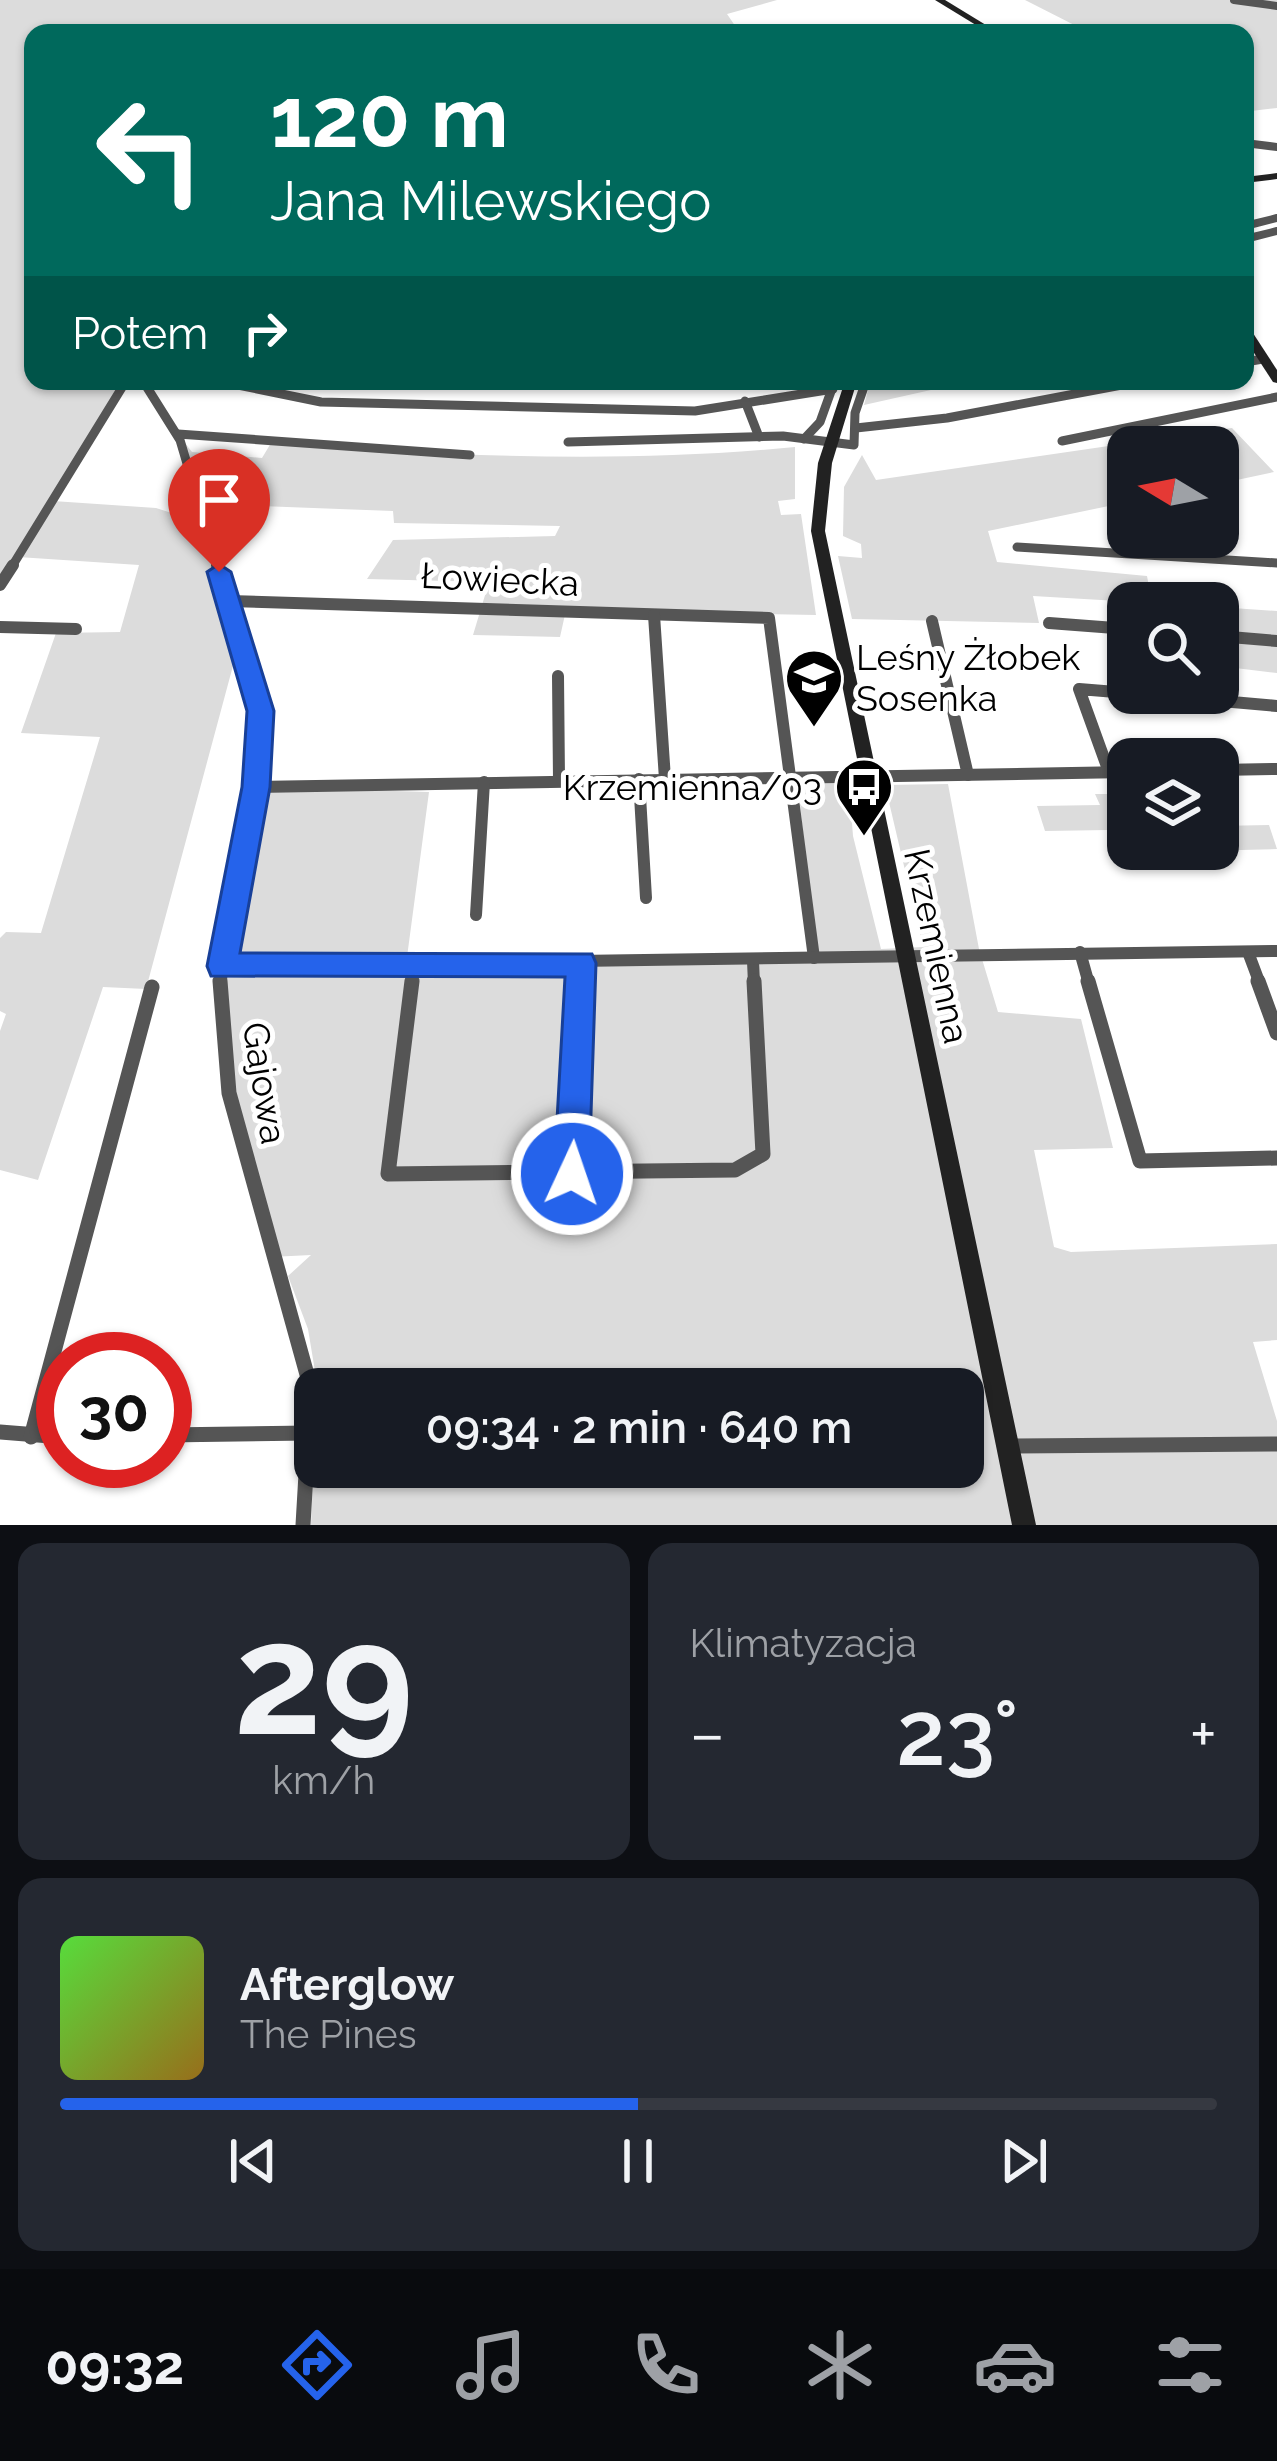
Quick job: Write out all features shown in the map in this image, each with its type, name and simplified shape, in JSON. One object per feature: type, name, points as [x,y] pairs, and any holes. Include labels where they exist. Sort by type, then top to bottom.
[{"type":"main road","points":[[939,0],[980,24]]},
{"type":"main road","points":[[1254,344],[1277,379]]},
{"type":"main road","name":"Krzemienna","points":[[848,390],[830,443],[818,531],[1024,1525]]},
{"type":"street","points":[[1234,0],[1277,6]]},
{"type":"street","points":[[1254,360],[1263,359]]},
{"type":"street","points":[[0,585],[120,390]]},
{"type":"street","name":"Gajowa","points":[[149,390],[178,434],[260,711],[256,787],[222,966],[229,1093],[304,1368]]},
{"type":"street","points":[[262,390],[321,402],[695,412],[806,390]]},
{"type":"street","points":[[805,439],[820,422],[832,390]]},
{"type":"street","points":[[568,442],[759,437],[854,446],[866,390]]},
{"type":"street","points":[[856,428],[947,418],[1095,390]]},
{"type":"street","points":[[1062,441],[1277,397]]},
{"type":"street","points":[[745,401],[759,437]]},
{"type":"street","points":[[178,434],[470,455]]},
{"type":"street","points":[[1017,547],[1277,563]]},
{"type":"street","name":"Łowiecka","points":[[229,601],[769,618],[791,777]]},
{"type":"street","points":[[654,615],[665,779]]},
{"type":"street","points":[[932,621],[968,775]]},
{"type":"street","points":[[1049,622],[1107,627]]},
{"type":"street","points":[[0,627],[76,629]]},
{"type":"street","points":[[1239,638],[1277,641]]},
{"type":"street","points":[[558,676],[559,780]]},
{"type":"street","points":[[1107,691],[1079,689],[1107,766]]},
{"type":"street","points":[[1239,703],[1277,706]]},
{"type":"street","points":[[1239,770],[1277,769]]},
{"type":"street","points":[[256,787],[1107,772]]},
{"type":"street","points":[[791,777],[814,958]]},
{"type":"street","points":[[639,779],[646,898]]},
{"type":"street","points":[[476,915],[484,782]]},
{"type":"street","points":[[222,966],[1277,951]]},
{"type":"street","points":[[1080,952],[1140,1161],[1277,1158]]},
{"type":"street","points":[[1248,952],[1277,1034]]},
{"type":"street","points":[[414,964],[388,1174],[735,1170],[763,1154],[753,962]]},
{"type":"street","points":[[572,1174],[581,963]]},
{"type":"street","points":[[31,1437],[152,987]]},
{"type":"street","points":[[0,1432],[36,1437]]},
{"type":"street","points":[[192,1435],[294,1433]]},
{"type":"street","points":[[1007,1446],[1277,1444]]},
{"type":"street","name":"Gajowa","points":[[303,1525],[305,1488]]},
{"type":"shaded area","points":[[0,0],[777,0],[727,14],[734,24],[24,24],[24,390],[121,390],[53,501],[156,508],[203,523],[178,434],[192,452],[262,458],[271,443],[533,456],[795,447],[795,499],[778,501],[781,515],[801,514],[816,615],[566,610],[560,637],[473,635],[489,582],[367,579],[393,540],[555,536],[560,526],[394,523],[393,511],[205,504],[204,524],[241,636],[146,989],[103,987],[38,1180],[0,1170],[0,1031],[6,1014],[0,1011],[0,938],[6,932],[41,933],[100,737],[21,733],[56,633],[120,632],[139,565],[18,557],[0,585]]},
{"type":"shaded area","points":[[1025,0],[1277,0],[1277,108],[1254,111],[1254,24],[1072,24]]},
{"type":"shaded area","points":[[868,390],[931,390],[864,405]]},
{"type":"shaded area","points":[[1239,435],[1274,472],[1239,480]]},
{"type":"shaded area","points":[[1107,446],[1107,506],[988,531],[997,562],[1147,576],[1148,582],[1107,582],[1107,600],[1033,596],[1039,623],[852,619],[838,556],[862,558],[861,544],[843,536],[844,487],[862,455],[876,480]]},
{"type":"shaded area","points":[[1239,608],[1277,611],[1277,673],[1239,668]]},
{"type":"shaded area","points":[[809,780],[849,784],[853,836],[881,949],[923,947],[885,785],[948,784],[979,949],[998,1012],[1081,1019],[1113,1148],[1034,1150],[1054,1247],[1071,1252],[1277,1244],[1277,1340],[1253,1342],[1277,1421],[1277,1525],[311,1525],[313,1488],[984,1488],[984,1368],[314,1368],[308,1329],[288,1276],[311,1255],[271,1257],[229,1093],[220,979],[256,787],[429,792],[407,957],[816,953],[798,786]]},
{"type":"shaded area","points":[[1095,794],[1107,794],[1107,830],[1045,831],[1037,806],[1100,805]]},
{"type":"shaded area","points":[[1269,825],[1277,849],[1239,850],[1239,826]]},
{"type":"place","name":"Leśny Żłobek Sosenka","points":[[814,729]]},
{"type":"place","name":"Krzemienna/03","points":[[864,838]]},
{"type":"route","points":[[219,572],[260,711],[256,787],[222,966],[581,963],[572,1174]]}]
